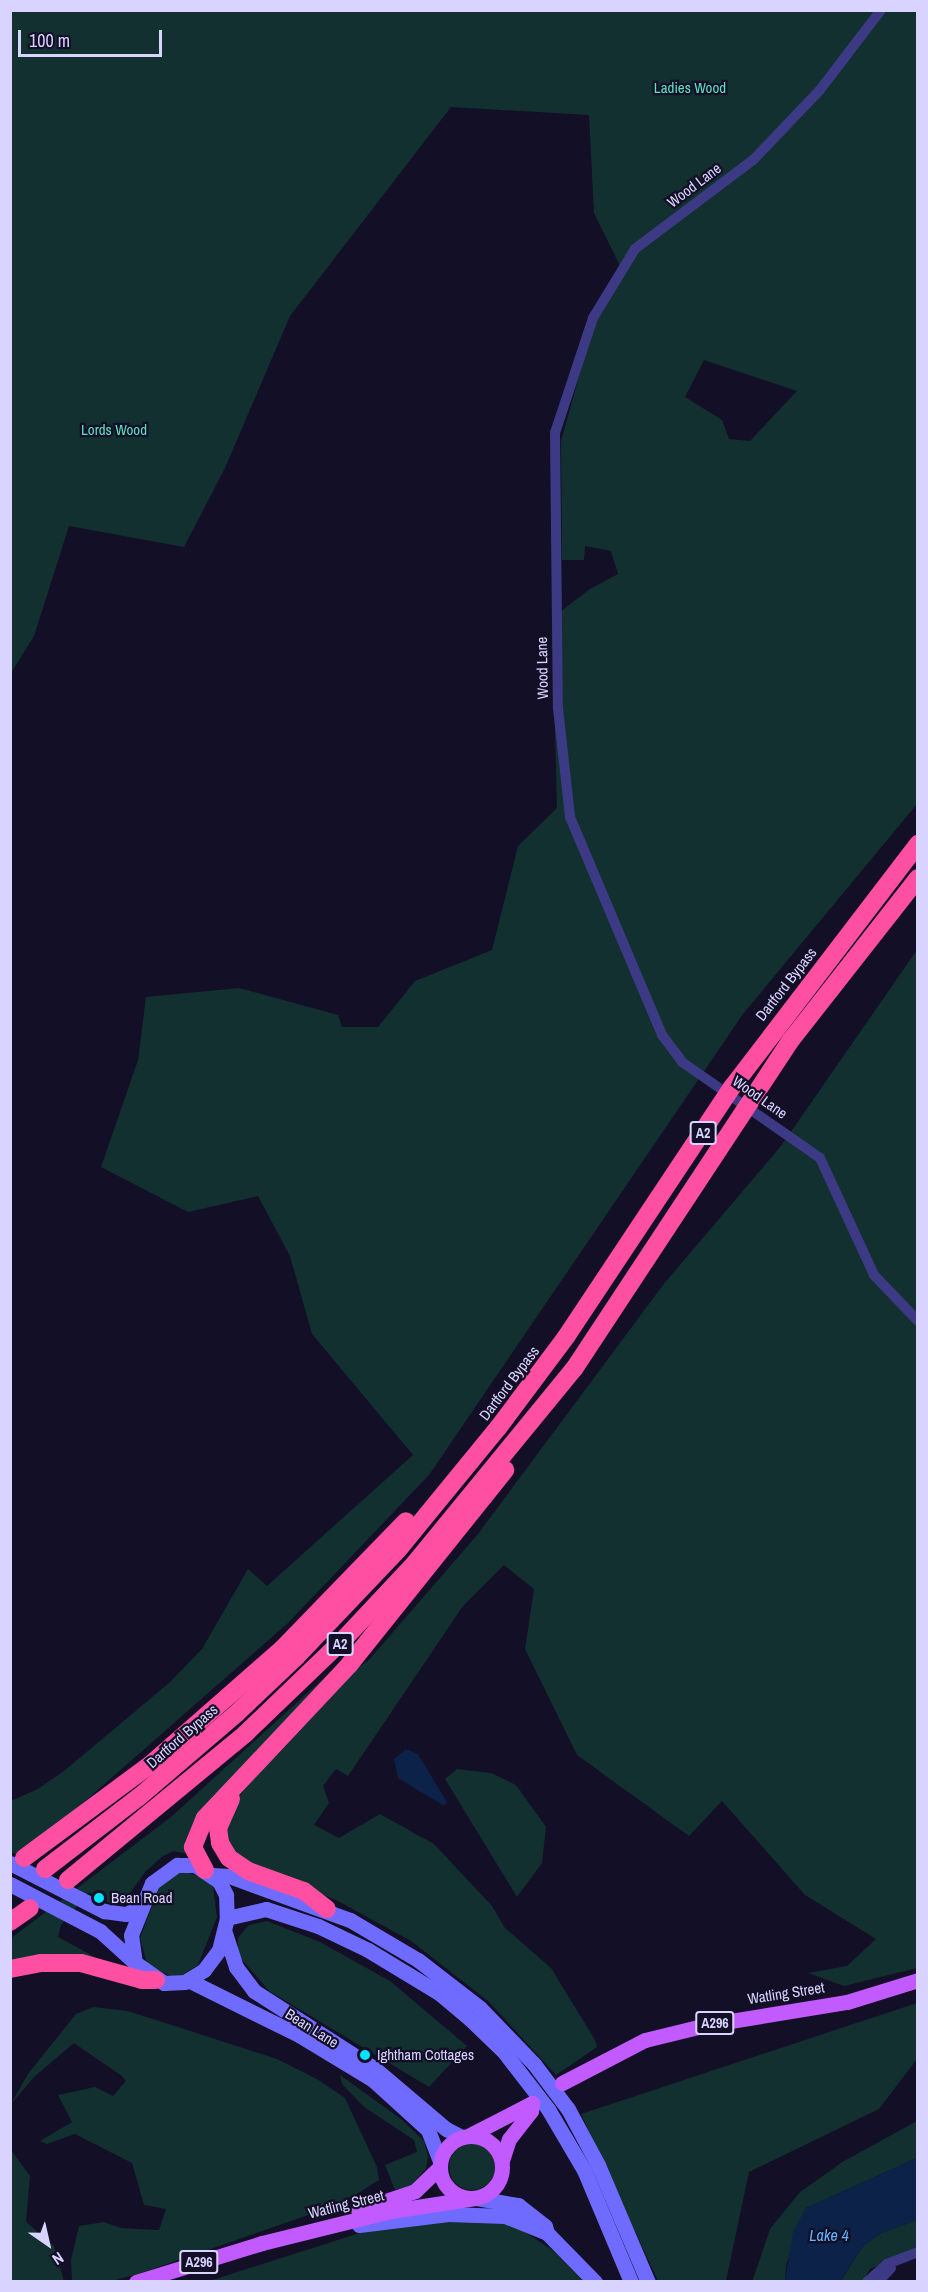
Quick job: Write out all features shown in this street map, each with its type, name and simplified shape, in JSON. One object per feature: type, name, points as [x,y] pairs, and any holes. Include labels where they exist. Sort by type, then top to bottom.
[{"type":"highway","name":"Dartford Bypass","points":[[45,1869],[139,1797],[297,1656],[398,1550],[498,1428],[566,1337],[733,1086],[918,844]]},
{"type":"highway","name":"A2","points":[[68,1880],[245,1734],[344,1640],[415,1563],[574,1369],[791,1040],[918,878]]},
{"type":"highway","points":[[208,1873],[194,1851],[195,1835],[206,1816],[349,1665],[459,1531],[574,1369]]},
{"type":"highway","name":"A2","points":[[17,1860],[151,1764],[282,1649],[393,1537],[462,1456],[498,1428]]},
{"type":"highway","points":[[234,1788],[218,1825],[225,1854],[248,1871],[304,1891],[327,1910]]},
{"type":"highway","points":[[10,1922],[30,1908]]},
{"type":"highway","points":[[10,1969],[71,1962],[156,1980]]},
{"type":"main road","points":[[17,1860],[78,1898],[112,1913],[126,1914],[141,1906]]},
{"type":"main road","points":[[135,1963],[130,1935],[152,1883],[166,1870],[188,1864],[208,1873],[229,1876],[327,1910],[418,1960],[472,2001],[508,2047],[548,2109],[591,2167],[648,2282]]},
{"type":"main road","points":[[10,1884],[110,1938],[156,1980],[188,1980],[213,1961],[227,1918],[225,1891],[208,1873]]},
{"type":"main road","points":[[227,1918],[266,1909],[318,1926],[358,1946],[438,1993],[508,2047]]},
{"type":"main road","name":"Bean Lane","points":[[227,1918],[227,1944],[237,1970],[254,1991],[374,2068],[446,2129],[466,2136]]},
{"type":"main road","name":"Bean Lane","points":[[188,1980],[299,2035],[372,2080],[428,2130],[440,2164]]},
{"type":"main road","name":"Watling Street","points":[[562,2083],[645,2040],[706,2025],[847,2002],[918,1980]]},
{"type":"main road","points":[[476,2198],[494,2189],[500,2181],[502,2160],[509,2139],[531,2111],[532,2103],[448,2146],[440,2164],[444,2183],[452,2193],[476,2198],[518,2205],[545,2226],[547,2233]]},
{"type":"main road","points":[[466,2136],[491,2142],[502,2160]]},
{"type":"main road","name":"Watling Street","points":[[136,2282],[411,2193],[440,2164]]},
{"type":"main road","points":[[591,2167],[631,2282]]},
{"type":"main road","name":"Watling Street","points":[[262,2243],[410,2206],[476,2198]]},
{"type":"main road","points":[[262,2243],[282,2244],[353,2226],[448,2214],[494,2214],[547,2233],[595,2282]]},
{"type":"street","name":"Wood Lane","points":[[880,10],[819,91],[753,160],[635,249],[593,318],[555,433],[558,708],[570,817],[659,1029],[680,1059],[822,1161],[874,1275],[918,1321]]},
{"type":"street","points":[[867,2282],[891,2262],[916,2253]]},
{"type":"street","points":[[879,2282],[916,2253]]},
{"type":"green space","points":[[11,11],[917,11],[917,804],[743,1014],[429,1475],[288,1623],[52,1830],[17,1855],[11,1852],[11,1801],[38,1789],[64,1771],[169,1683],[202,1649],[248,1569],[267,1586],[413,1455],[312,1334],[290,1256],[258,1196],[188,1212],[101,1167],[138,1060],[146,997],[239,988],[338,1015],[342,1027],[378,1027],[415,981],[492,950],[518,846],[557,808],[552,618],[590,589],[618,574],[611,551],[585,546],[584,560],[562,560],[561,441],[590,337],[620,266],[594,213],[589,115],[451,107],[290,316],[225,468],[184,547],[69,526],[34,636],[11,673]],"holes":[[[704,360],[797,391],[750,441],[729,439],[722,420],[685,397]]]},
{"type":"green space","points":[[917,950],[917,1968],[844,1986],[808,1973],[847,1966],[876,1939],[805,1895],[722,1801],[689,1836],[577,1755],[525,1649],[534,1589],[504,1565],[463,1606],[348,1776],[336,1769],[323,1786],[329,1803],[314,1825],[339,1838],[380,1814],[434,1844],[492,1906],[505,1928],[551,1968],[595,2040],[597,2047],[556,2075],[488,2001],[411,1941],[338,1901],[238,1858],[225,1838],[230,1810],[251,1780],[355,1669],[368,1661],[478,1534],[663,1285],[781,1146]]},
{"type":"green space","points":[[324,1678],[187,1854],[174,1851],[163,1856],[146,1871],[124,1901],[109,1903],[89,1892],[61,1925],[58,1937],[95,1957],[11,1963],[10,1939],[171,1817]]},
{"type":"green space","points":[[457,1769],[491,1773],[516,1785],[546,1827],[542,1863],[517,1897],[445,1779]]},
{"type":"green space","points":[[186,1872],[206,1879],[213,1887],[217,1917],[198,1965],[182,1975],[170,1976],[147,1964],[140,1938],[160,1886],[176,1874]]},
{"type":"green space","points":[[267,1921],[320,1942],[390,1981],[467,2046],[429,2087],[269,1991],[238,1955],[238,1938],[249,1925]]},
{"type":"green space","points":[[917,2003],[917,2059],[879,2109],[749,2172],[726,2281],[658,2281],[581,2114]]},
{"type":"green space","points":[[93,2007],[128,2011],[277,2059],[317,2079],[345,2098],[377,2167],[379,2180],[343,2203],[138,2274],[112,2281],[72,2281],[71,2260],[79,2226],[104,2222],[121,2228],[159,2230],[166,2209],[144,2205],[132,2163],[75,2134],[47,2144],[40,2141],[72,2122],[58,2095],[95,2087],[113,2096],[126,2081],[74,2043],[34,2077],[11,2104],[28,2074],[76,2014]]},
{"type":"green space","points":[[340,2075],[401,2119],[424,2141],[428,2156],[426,2169],[410,2186],[395,2190],[385,2165],[417,2152],[414,2140],[364,2107],[342,2084]]},
{"type":"green space","points":[[917,2121],[917,2158],[806,2208],[786,2265],[785,2281],[752,2282],[770,2229],[800,2192],[844,2161]]},
{"type":"green space","points":[[472,2144],[488,2151],[495,2167],[488,2183],[472,2190],[456,2183],[449,2167],[456,2151]]},
{"type":"green space","points":[[11,2150],[30,2176],[26,2222],[54,2246],[64,2281],[11,2281]]},
{"type":"green space","points":[[917,2220],[917,2248],[870,2269],[863,2281],[840,2282],[863,2246],[881,2233]]},
{"type":"green space","points":[[445,2221],[503,2222],[517,2227],[551,2249],[583,2281],[206,2282],[369,2230]]},
{"type":"water","points":[[406,1749],[418,1754],[447,1802],[444,1806],[398,1778],[394,1759]]},
{"type":"water","name":"Lake 4","points":[[917,2158],[917,2220],[881,2233],[863,2246],[840,2281],[785,2281],[793,2232],[806,2208]]},
{"type":"place","name":"Bean Road","points":[[99,1898]]},
{"type":"place","name":"Ightham Cottages","points":[[365,2055]]},
{"type":"park label","name":"Ladies Wood","points":[[690,88]]},
{"type":"park label","name":"Lords Wood","points":[[114,430]]}]
